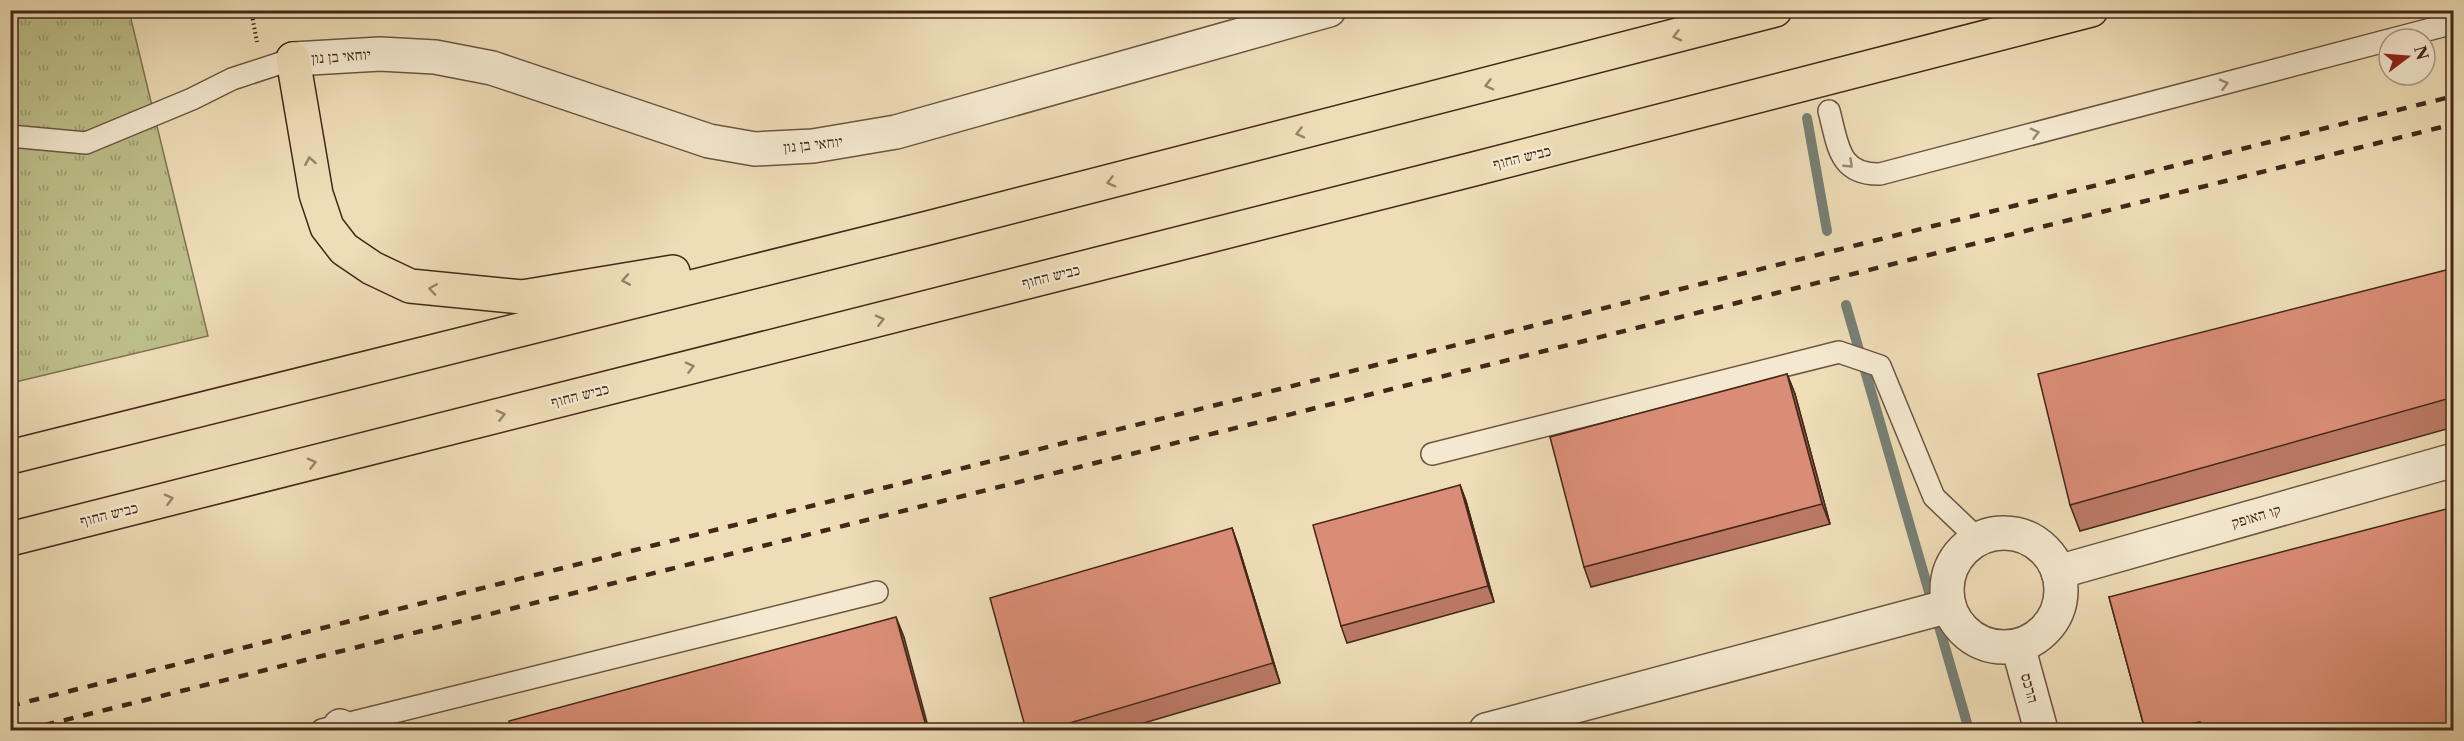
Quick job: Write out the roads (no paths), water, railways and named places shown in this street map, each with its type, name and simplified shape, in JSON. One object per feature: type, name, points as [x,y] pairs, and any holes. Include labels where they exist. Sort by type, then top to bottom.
[{"type":"highway","points":[[10,457],[932,228],[1775,10]]},
{"type":"highway","name":"כביש החוף","points":[[10,539],[1451,175],[2091,10]]},
{"type":"highway","points":[[293,59],[316,194],[327,227],[344,249],[372,268],[410,286],[522,297],[932,228]]},
{"type":"street","name":"יוחאי בן נון","points":[[293,59],[380,54],[435,57],[492,68],[709,141],[755,149],[813,146],[896,132],[1329,10]]},
{"type":"street","name":"קו האופק","points":[[2058,572],[2454,460]]},
{"type":"street","points":[[1996,533],[2016,534],[2034,542],[2049,554],[2058,572],[2061,590],[2058,609],[2049,625],[2035,638],[2018,646],[2001,647],[1976,639],[1956,622],[1949,606],[1947,586],[1952,567],[1962,551],[1978,539],[1996,533]]},
{"type":"street","points":[[1500,729],[1949,606]]},
{"type":"street","name":"הרכס","points":[[2018,646],[2041,730]]},
{"type":"lane","points":[[2437,27],[2454,23]]},
{"type":"lane","points":[[1829,111],[1841,156],[1851,169],[1867,174],[1880,174],[2377,43]]},
{"type":"lane","points":[[10,136],[86,143],[192,99],[232,79],[293,59]]},
{"type":"lane","points":[[1431,454],[1839,352],[1880,366],[1934,497],[1978,539]]},
{"type":"lane","points":[[335,729],[877,592]]},
{"type":"waterway","points":[[1807,118],[1827,231]]},
{"type":"waterway","points":[[1846,305],[1969,730]]},
{"type":"railway","points":[[10,706],[2454,96]]},
{"type":"railway","points":[[25,730],[2454,124]]}]
